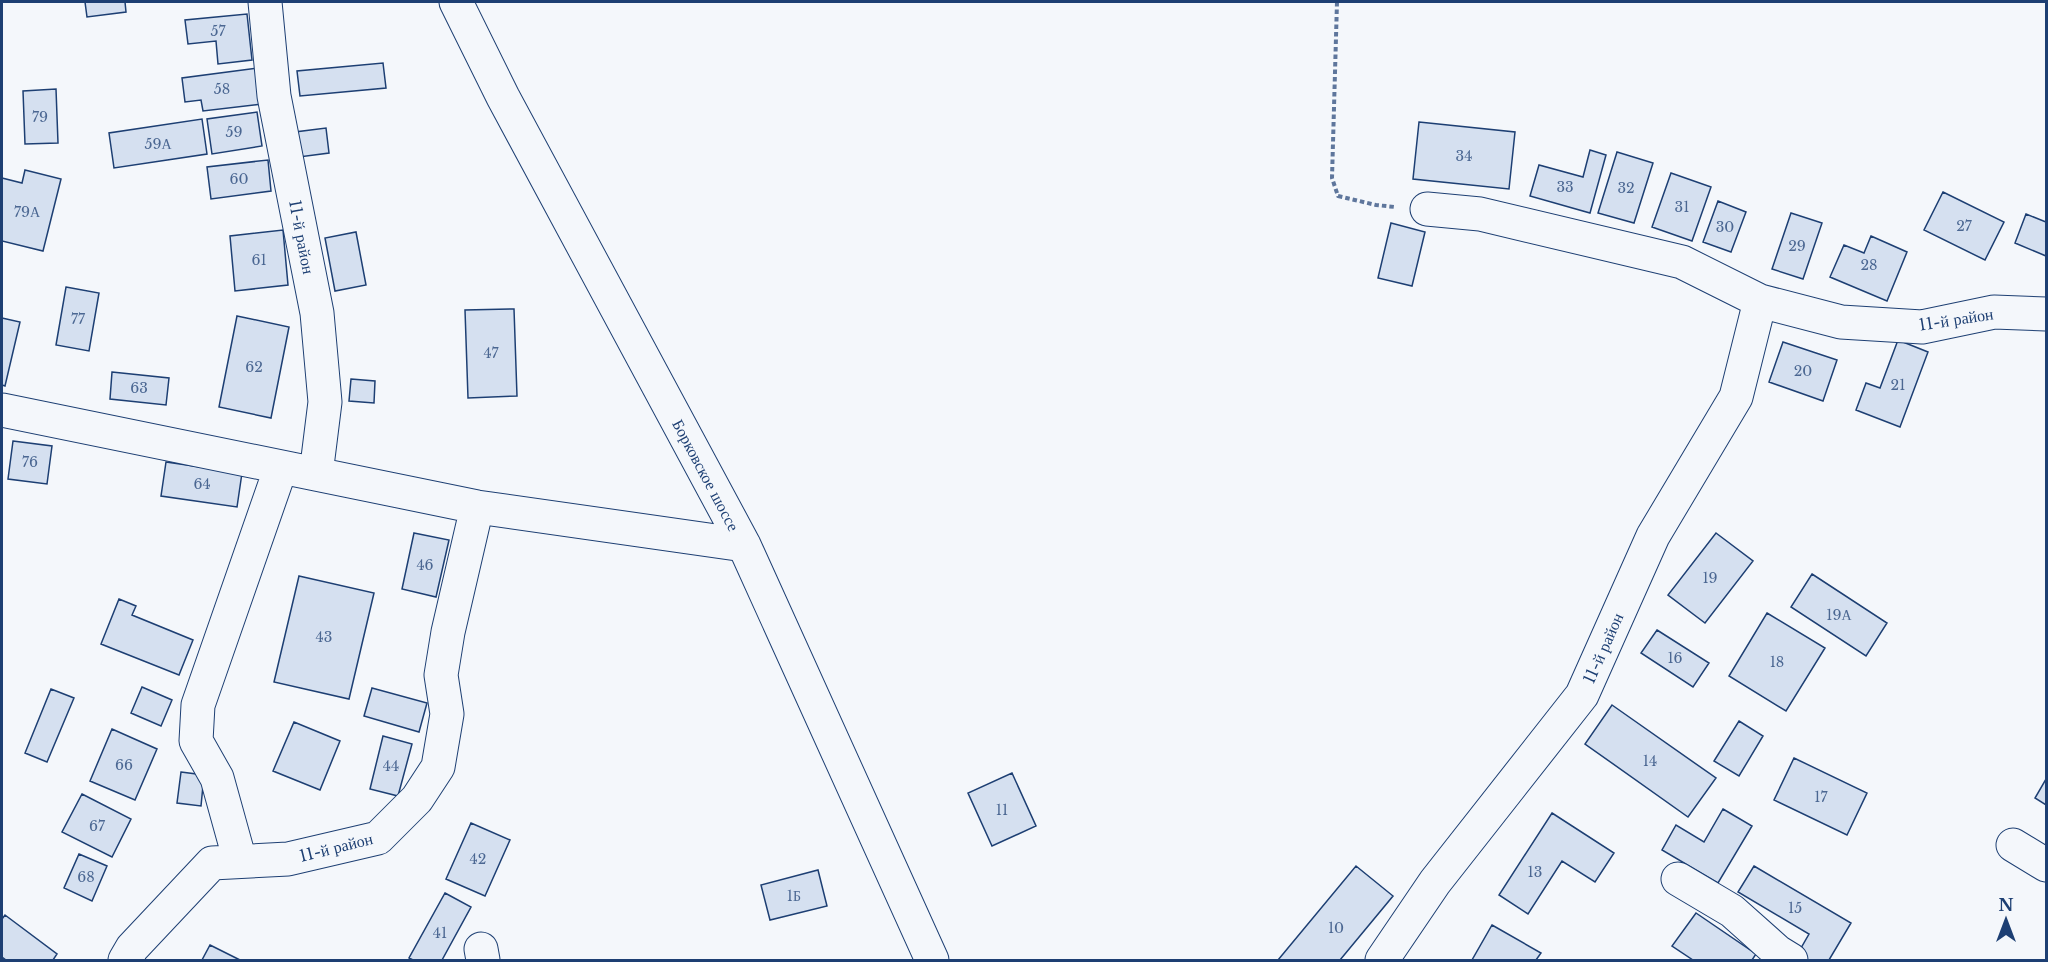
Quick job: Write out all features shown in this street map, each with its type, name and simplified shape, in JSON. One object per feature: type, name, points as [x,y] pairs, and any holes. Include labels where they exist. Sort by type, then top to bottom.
[{"type":"street","name":"11-й район","points":[[265,2],[274,96],[317,313],[326,402],[316,474]]},
{"type":"street","name":"Борковское шоссе","points":[[456,2],[503,97],[744,545],[932,960]]},
{"type":"street","name":"11-й район","points":[[1427,209],[1480,214],[1682,262],[1760,301],[1841,322],[1922,327],[1994,312],[2046,314]]},
{"type":"street","name":"11-й район","points":[[1382,960],[1435,882],[1582,695],[1653,536],[1736,397],[1760,301]]},
{"type":"street","points":[[3,411],[477,507],[744,545]]},
{"type":"street","points":[[240,861],[217,778],[196,741],[198,705],[281,467]]},
{"type":"street","name":"11-й район","points":[[125,960],[132,948],[212,863],[288,859],[378,838],[422,791],[438,767],[447,714],[441,675],[448,632],[477,507]]},
{"type":"street","points":[[2013,845],[2046,865]]},
{"type":"street","points":[[1678,879],[1732,911],[1778,952],[1791,960]]},
{"type":"path","points":[[1337,2],[1332,178],[1338,196],[1376,205],[1427,209]]},
{"type":"building","points":[[85,2],[125,2],[126,12],[87,17]]},
{"type":"building","points":[[247,14],[252,60],[218,64],[216,41],[188,44],[185,20]]},
{"type":"building","points":[[383,63],[386,88],[300,96],[297,71]]},
{"type":"building","points":[[258,68],[262,104],[203,111],[201,100],[185,102],[182,78]]},
{"type":"building","points":[[56,89],[58,143],[25,144],[23,91]]},
{"type":"building","points":[[257,112],[262,146],[212,154],[207,119]]},
{"type":"building","points":[[202,119],[207,154],[114,168],[109,133]]},
{"type":"building","points":[[1419,122],[1515,132],[1509,189],[1413,179]]},
{"type":"building","points":[[326,128],[329,153],[299,157],[295,132]]},
{"type":"building","points":[[1590,150],[1606,155],[1590,213],[1530,196],[1539,165],[1583,177]]},
{"type":"building","points":[[1617,152],[1653,163],[1634,223],[1598,213]]},
{"type":"building","points":[[268,160],[271,191],[211,199],[207,167]]},
{"type":"building","points":[[25,170],[61,179],[43,251],[2,241],[2,178],[22,183]]},
{"type":"building","points":[[1671,173],[1711,187],[1692,241],[1652,227]]},
{"type":"building","points":[[1943,192],[2004,222],[1985,260],[1924,230]]},
{"type":"building","points":[[1718,201],[1746,212],[1731,252],[1703,242]]},
{"type":"building","points":[[1791,213],[1822,223],[1803,279],[1772,269]]},
{"type":"building","points":[[2026,214],[2046,222],[2046,256],[2015,243]]},
{"type":"building","points":[[1391,223],[1425,232],[1412,286],[1378,278]]},
{"type":"building","points":[[283,230],[288,285],[235,291],[230,236]]},
{"type":"building","points":[[356,232],[366,285],[335,291],[325,238]]},
{"type":"building","points":[[1871,236],[1907,252],[1887,301],[1830,277],[1844,245],[1864,253]]},
{"type":"building","points":[[66,287],[99,293],[89,351],[56,345]]},
{"type":"building","points":[[514,309],[517,396],[468,398],[465,310]]},
{"type":"building","points":[[237,316],[289,327],[271,418],[219,407]]},
{"type":"building","points":[[2,318],[20,322],[5,386],[2,385]]},
{"type":"building","points":[[1898,340],[1928,352],[1900,427],[1856,410],[1866,383],[1880,388]]},
{"type":"building","points":[[1783,342],[1837,360],[1823,401],[1769,382]]},
{"type":"building","points":[[112,372],[169,378],[166,405],[110,399]]},
{"type":"building","points":[[351,379],[375,381],[374,403],[349,401]]},
{"type":"building","points":[[13,441],[52,446],[47,484],[8,479]]},
{"type":"building","points":[[166,462],[242,473],[237,507],[161,496]]},
{"type":"building","points":[[414,533],[449,540],[436,597],[402,589]]},
{"type":"building","points":[[1716,533],[1753,561],[1705,623],[1668,595]]},
{"type":"building","points":[[1812,574],[1887,623],[1866,656],[1791,607]]},
{"type":"building","points":[[299,576],[374,593],[349,699],[274,682]]},
{"type":"building","points":[[119,599],[136,606],[132,615],[193,640],[179,675],[101,644]]},
{"type":"building","points":[[1767,613],[1825,648],[1786,711],[1729,676]]},
{"type":"building","points":[[1657,630],[1709,663],[1693,687],[1641,653]]},
{"type":"building","points":[[142,687],[172,700],[161,726],[131,713]]},
{"type":"building","points":[[372,688],[427,703],[419,732],[364,716]]},
{"type":"building","points":[[51,689],[74,698],[47,762],[25,753]]},
{"type":"building","points":[[1612,705],[1716,778],[1688,817],[1585,744]]},
{"type":"building","points":[[1739,721],[1763,736],[1739,776],[1714,761]]},
{"type":"building","points":[[294,722],[340,741],[320,790],[273,771]]},
{"type":"building","points":[[112,729],[157,749],[135,800],[90,781]]},
{"type":"building","points":[[383,736],[412,744],[398,796],[370,789]]},
{"type":"building","points":[[1794,758],[1867,793],[1847,835],[1774,800]]},
{"type":"building","points":[[181,772],[204,775],[201,806],[177,803]]},
{"type":"building","points":[[1012,773],[1036,826],[992,846],[968,793]]},
{"type":"building","points":[[2046,779],[2046,805],[2035,798]]},
{"type":"building","points":[[82,794],[131,819],[112,857],[62,832]]},
{"type":"building","points":[[1723,809],[1752,826],[1718,883],[1662,850],[1676,825],[1704,842]]},
{"type":"building","points":[[1552,813],[1614,853],[1595,882],[1562,861],[1528,914],[1499,895]]},
{"type":"building","points":[[471,823],[510,840],[485,896],[446,879]]},
{"type":"building","points":[[79,854],[107,866],[92,901],[64,888]]},
{"type":"building","points":[[1356,866],[1393,896],[1340,960],[1278,960]]},
{"type":"building","points":[[1754,866],[1851,923],[1829,960],[1806,960],[1797,955],[1809,934],[1738,892]]},
{"type":"building","points":[[818,870],[827,906],[770,920],[761,885]]},
{"type":"building","points":[[445,893],[471,907],[442,960],[409,958]]},
{"type":"building","points":[[1696,913],[1756,954],[1752,960],[1693,960],[1672,946]]},
{"type":"building","points":[[5,915],[57,954],[53,960],[6,960],[2,957],[2,919]]},
{"type":"building","points":[[1492,925],[1541,953],[1536,960],[1472,960]]},
{"type":"building","points":[[210,945],[240,960],[202,960]]}]
